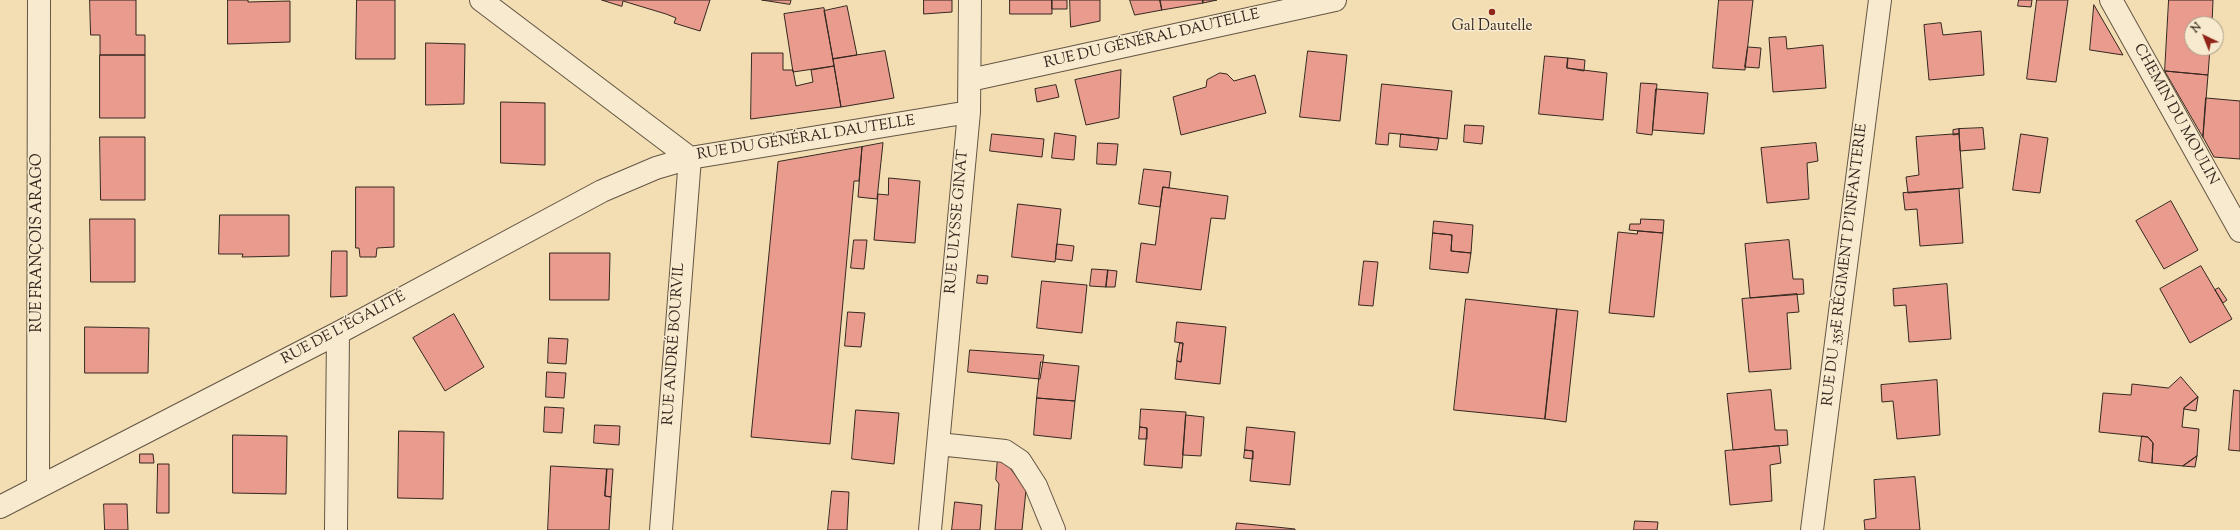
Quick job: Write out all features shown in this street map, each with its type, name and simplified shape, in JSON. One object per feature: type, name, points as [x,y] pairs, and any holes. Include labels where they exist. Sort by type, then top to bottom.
[{"type":"street","name":"RUE FRANÇOIS ARAGO","points":[[38,486],[39,0]]},
{"type":"street","name":"RUE DU GÉNÉRAL DAUTELLE","points":[[481,0],[690,158],[969,112]]},
{"type":"street","name":"RUE ULYSSE GINAT","points":[[930,530],[969,112],[970,0]]},
{"type":"street","name":"RUE DU GÉNÉRAL DAUTELLE","points":[[970,80],[1335,0]]},
{"type":"street","name":"RUE DU 355E RÉGIMENT D'INFANTERIE","points":[[1812,530],[1880,0]]},
{"type":"street","name":"CHEMIN DU MOULIN","points":[[2111,0],[2240,231]]},
{"type":"street","name":"RUE DE L'ÉGALITÉ","points":[[0,507],[38,486],[338,333],[602,191],[656,168],[690,158]]},
{"type":"street","name":"RUE ANDRÉ BOURVIL","points":[[661,530],[690,158]]},
{"type":"street","points":[[336,530],[338,333]]},
{"type":"street","points":[[938,444],[1005,451],[1020,461],[1036,486],[1054,530]]},
{"type":"building","points":[[90,0],[136,0],[136,35],[145,35],[145,55],[100,55],[100,35],[91,35]]},
{"type":"building","points":[[228,0],[248,0],[248,2],[290,1],[290,42],[228,44]]},
{"type":"building","points":[[357,0],[395,0],[395,59],[356,59]]},
{"type":"building","points":[[602,0],[710,0],[700,31],[674,23],[676,18],[666,14],[623,1],[622,6]]},
{"type":"building","points":[[762,0],[791,0],[790,4]]},
{"type":"building","points":[[924,0],[952,0],[952,12],[924,14]]},
{"type":"building","points":[[1010,0],[1052,0],[1052,14],[1010,14]]},
{"type":"building","points":[[1052,0],[1067,0],[1067,9],[1052,9]]},
{"type":"building","points":[[1070,0],[1100,0],[1100,21],[1071,27]]},
{"type":"building","points":[[1130,0],[1160,0],[1162,10],[1135,15]]},
{"type":"building","points":[[1160,0],[1203,0],[1203,3],[1162,10]]},
{"type":"building","points":[[1203,0],[1217,0],[1203,3]]},
{"type":"building","points":[[1719,0],[1753,0],[1745,70],[1713,68]]},
{"type":"building","points":[[2019,0],[2032,0],[2031,7],[2018,6]]},
{"type":"building","points":[[2037,0],[2068,0],[2056,82],[2027,79]]},
{"type":"building","points":[[2169,0],[2213,0],[2212,16],[2184,16],[2184,56],[2209,56],[2208,75],[2165,71]]},
{"type":"building","points":[[2094,5],[2123,55],[2090,50]]},
{"type":"building","points":[[847,6],[857,55],[833,59],[824,11]]},
{"type":"building","points":[[824,8],[834,66],[793,72],[784,14]]},
{"type":"building","points":[[1941,23],[1943,35],[1981,31],[1984,75],[1929,80],[1924,25]]},
{"type":"building","points":[[1786,37],[1787,49],[1823,45],[1826,88],[1773,92],[1769,38]]},
{"type":"building","points":[[426,43],[465,44],[464,104],[426,105]]},
{"type":"building","points":[[1748,47],[1761,48],[1759,68],[1745,67]]},
{"type":"building","points":[[885,51],[894,98],[841,107],[833,59]]},
{"type":"building","points":[[1308,51],[1347,55],[1340,121],[1300,117]]},
{"type":"building","points":[[752,53],[783,53],[783,70],[793,70],[796,86],[813,82],[811,70],[834,66],[841,107],[751,119]]},
{"type":"building","points":[[100,55],[145,55],[145,118],[100,118]]},
{"type":"building","points":[[1545,56],[1568,58],[1567,68],[1607,73],[1603,120],[1539,114]]},
{"type":"building","points":[[1568,58],[1585,60],[1584,71],[1567,68]]},
{"type":"building","points":[[1121,70],[1119,118],[1086,125],[1075,80]]},
{"type":"building","points":[[2165,71],[2208,75],[2203,137]]},
{"type":"building","points":[[1220,73],[1227,74],[1234,81],[1255,75],[1266,113],[1181,135],[1173,97],[1206,87],[1207,80]]},
{"type":"building","points":[[1641,83],[1657,84],[1652,135],[1637,133]]},
{"type":"building","points":[[1382,84],[1452,91],[1447,139],[1389,133],[1388,145],[1376,144]]},
{"type":"building","points":[[1056,85],[1059,97],[1037,102],[1035,89]]},
{"type":"building","points":[[1656,89],[1708,93],[1704,134],[1653,130]]},
{"type":"building","points":[[2206,98],[2240,101],[2240,159],[2214,157],[2203,137]]},
{"type":"building","points":[[501,102],[545,103],[545,165],[501,163]]},
{"type":"building","points":[[1465,125],[1484,126],[1482,144],[1464,142]]},
{"type":"building","points":[[1983,128],[1985,149],[1960,151],[1959,129]]},
{"type":"building","points":[[1959,129],[1959,134],[1953,135],[1953,130]]},
{"type":"building","points":[[1055,133],[1076,136],[1074,160],[1052,158]]},
{"type":"building","points":[[992,134],[1044,139],[1042,157],[990,151]]},
{"type":"building","points":[[1401,134],[1439,138],[1437,150],[1400,147]]},
{"type":"building","points":[[1959,134],[1963,188],[1908,193],[1906,177],[1919,175],[1916,137]]},
{"type":"building","points":[[2021,134],[2048,138],[2040,193],[2013,190]]},
{"type":"building","points":[[100,137],[145,137],[145,200],[101,200]]},
{"type":"building","points":[[883,143],[877,199],[858,197],[862,147]]},
{"type":"building","points":[[1098,143],[1118,144],[1116,165],[1097,164]]},
{"type":"building","points":[[1816,143],[1818,161],[1807,163],[1809,199],[1767,203],[1761,148]]},
{"type":"building","points":[[862,147],[859,181],[854,181],[830,444],[751,437],[778,162]]},
{"type":"building","points":[[1144,169],[1171,172],[1169,188],[1163,187],[1160,207],[1139,204]]},
{"type":"building","points":[[889,178],[920,181],[915,243],[874,240],[878,194],[888,195]]},
{"type":"building","points":[[356,187],[394,187],[394,247],[377,248],[376,257],[360,257],[359,248],[356,248]]},
{"type":"building","points":[[1163,187],[1228,196],[1225,219],[1211,218],[1201,290],[1136,282],[1141,243],[1155,245]]},
{"type":"building","points":[[1959,189],[1963,243],[1920,246],[1917,209],[1905,210],[1903,193]]},
{"type":"building","points":[[2171,201],[2198,250],[2164,269],[2136,221]]},
{"type":"building","points":[[1018,204],[1061,209],[1055,262],[1012,257]]},
{"type":"building","points":[[220,215],[289,215],[289,256],[242,257],[243,254],[219,254]]},
{"type":"building","points":[[90,219],[135,219],[135,282],[91,282]]},
{"type":"building","points":[[1641,219],[1664,220],[1663,233],[1629,230],[1630,224],[1640,224]]},
{"type":"building","points":[[1434,221],[1473,225],[1471,253],[1451,251],[1452,235],[1433,233]]},
{"type":"building","points":[[1638,231],[1663,233],[1654,317],[1609,313],[1618,232],[1637,234]]},
{"type":"building","points":[[1433,233],[1452,235],[1451,251],[1471,253],[1468,273],[1430,269]]},
{"type":"building","points":[[854,240],[867,240],[864,269],[851,268]]},
{"type":"building","points":[[1789,240],[1793,279],[1803,279],[1804,294],[1750,298],[1745,244]]},
{"type":"building","points":[[1057,244],[1074,246],[1072,261],[1056,259]]},
{"type":"building","points":[[332,251],[347,251],[347,296],[331,297]]},
{"type":"building","points":[[550,253],[610,253],[609,300],[550,300]]},
{"type":"building","points":[[1364,261],[1378,262],[1373,306],[1359,305]]},
{"type":"building","points":[[2201,266],[2232,319],[2190,343],[2160,289]]},
{"type":"building","points":[[1092,269],[1108,270],[1106,287],[1090,286]]},
{"type":"building","points":[[1108,270],[1117,271],[1115,287],[1106,287]]},
{"type":"building","points":[[978,275],[988,276],[987,284],[977,283]]},
{"type":"building","points":[[1042,281],[1087,285],[1082,333],[1037,328]]},
{"type":"building","points":[[1947,284],[1951,339],[1909,342],[1906,305],[1894,306],[1893,289]]},
{"type":"building","points":[[2219,288],[2227,300],[2223,303],[2215,290]]},
{"type":"building","points":[[1797,294],[1799,312],[1787,313],[1791,369],[1749,372],[1742,299]]},
{"type":"building","points":[[1466,299],[1557,309],[1545,419],[1454,410]]},
{"type":"building","points":[[1557,309],[1578,311],[1566,422],[1545,419]]},
{"type":"building","points":[[848,312],[865,313],[861,347],[845,346]]},
{"type":"building","points":[[454,314],[484,367],[445,391],[413,338]]},
{"type":"building","points":[[1177,322],[1226,327],[1220,384],[1175,379],[1177,361],[1181,362],[1183,343],[1175,342]]},
{"type":"building","points":[[85,327],[149,328],[148,373],[85,373]]},
{"type":"building","points":[[549,338],[568,339],[566,364],[548,363]]},
{"type":"building","points":[[1180,343],[1183,343],[1181,362],[1177,361]]},
{"type":"building","points":[[970,350],[1044,355],[1040,379],[968,372]]},
{"type":"building","points":[[1041,362],[1079,366],[1075,401],[1037,398]]},
{"type":"building","points":[[547,372],[566,373],[564,398],[546,397]]},
{"type":"building","points":[[2181,377],[2198,397],[2184,408],[2182,427],[2199,429],[2197,456],[2183,466],[2152,463],[2153,443],[2148,437],[2099,432],[2103,393],[2131,395],[2132,384],[2168,388]]},
{"type":"building","points":[[1937,380],[1940,435],[1897,439],[1893,401],[1882,402],[1881,385]]},
{"type":"building","points":[[1771,390],[1775,430],[1787,430],[1788,445],[1733,450],[1727,394]]},
{"type":"building","points":[[2234,390],[2240,391],[2240,451],[2229,450]]},
{"type":"building","points":[[2198,397],[2196,411],[2184,409],[2184,408]]},
{"type":"building","points":[[1037,398],[1075,401],[1071,439],[1034,435]]},
{"type":"building","points":[[545,407],[564,408],[562,433],[544,432]]},
{"type":"building","points":[[1141,409],[1186,412],[1182,468],[1144,465],[1147,428],[1140,427]]},
{"type":"building","points":[[856,410],[899,413],[894,464],[852,459]]},
{"type":"building","points":[[1186,415],[1204,417],[1201,456],[1183,455]]},
{"type":"building","points":[[595,425],[620,426],[619,445],[594,443]]},
{"type":"building","points":[[1140,427],[1147,428],[1147,439],[1139,439]]},
{"type":"building","points":[[1247,427],[1295,432],[1290,485],[1250,481],[1253,451],[1245,450]]},
{"type":"building","points":[[399,431],[444,432],[443,499],[398,498]]},
{"type":"building","points":[[233,435],[287,436],[286,494],[233,493]]},
{"type":"building","points":[[2142,436],[2148,437],[2153,443],[2152,463],[2139,461]]},
{"type":"building","points":[[1779,446],[1781,463],[1770,465],[1772,501],[1730,505],[1725,451]]},
{"type":"building","points":[[1245,450],[1253,451],[1253,459],[1244,458]]},
{"type":"building","points":[[140,454],[153,454],[154,463],[140,463]]},
{"type":"building","points":[[2197,456],[2195,467],[2183,466]]},
{"type":"building","points":[[998,457],[1003,458],[1026,490],[1022,530],[995,530],[999,484],[996,480]]},
{"type":"building","points":[[158,464],[169,464],[169,513],[157,513]]},
{"type":"building","points":[[551,466],[607,469],[605,496],[611,497],[609,530],[548,530]]},
{"type":"building","points":[[607,469],[613,469],[611,497],[605,496]]},
{"type":"building","points":[[1915,477],[1920,530],[1865,530],[1864,520],[1876,518],[1874,480]]},
{"type":"building","points":[[832,491],[849,492],[847,530],[828,530]]},
{"type":"building","points":[[955,502],[982,505],[980,530],[952,530]]},
{"type":"building","points":[[104,504],[127,504],[128,530],[105,530]]},
{"type":"building","points":[[1635,521],[1658,522],[1657,530],[1634,530]]},
{"type":"building","points":[[1237,523],[1295,529],[1295,530],[1236,530]]},
{"type":"place","name":"Gal Dautelle","points":[[1492,12]]}]
